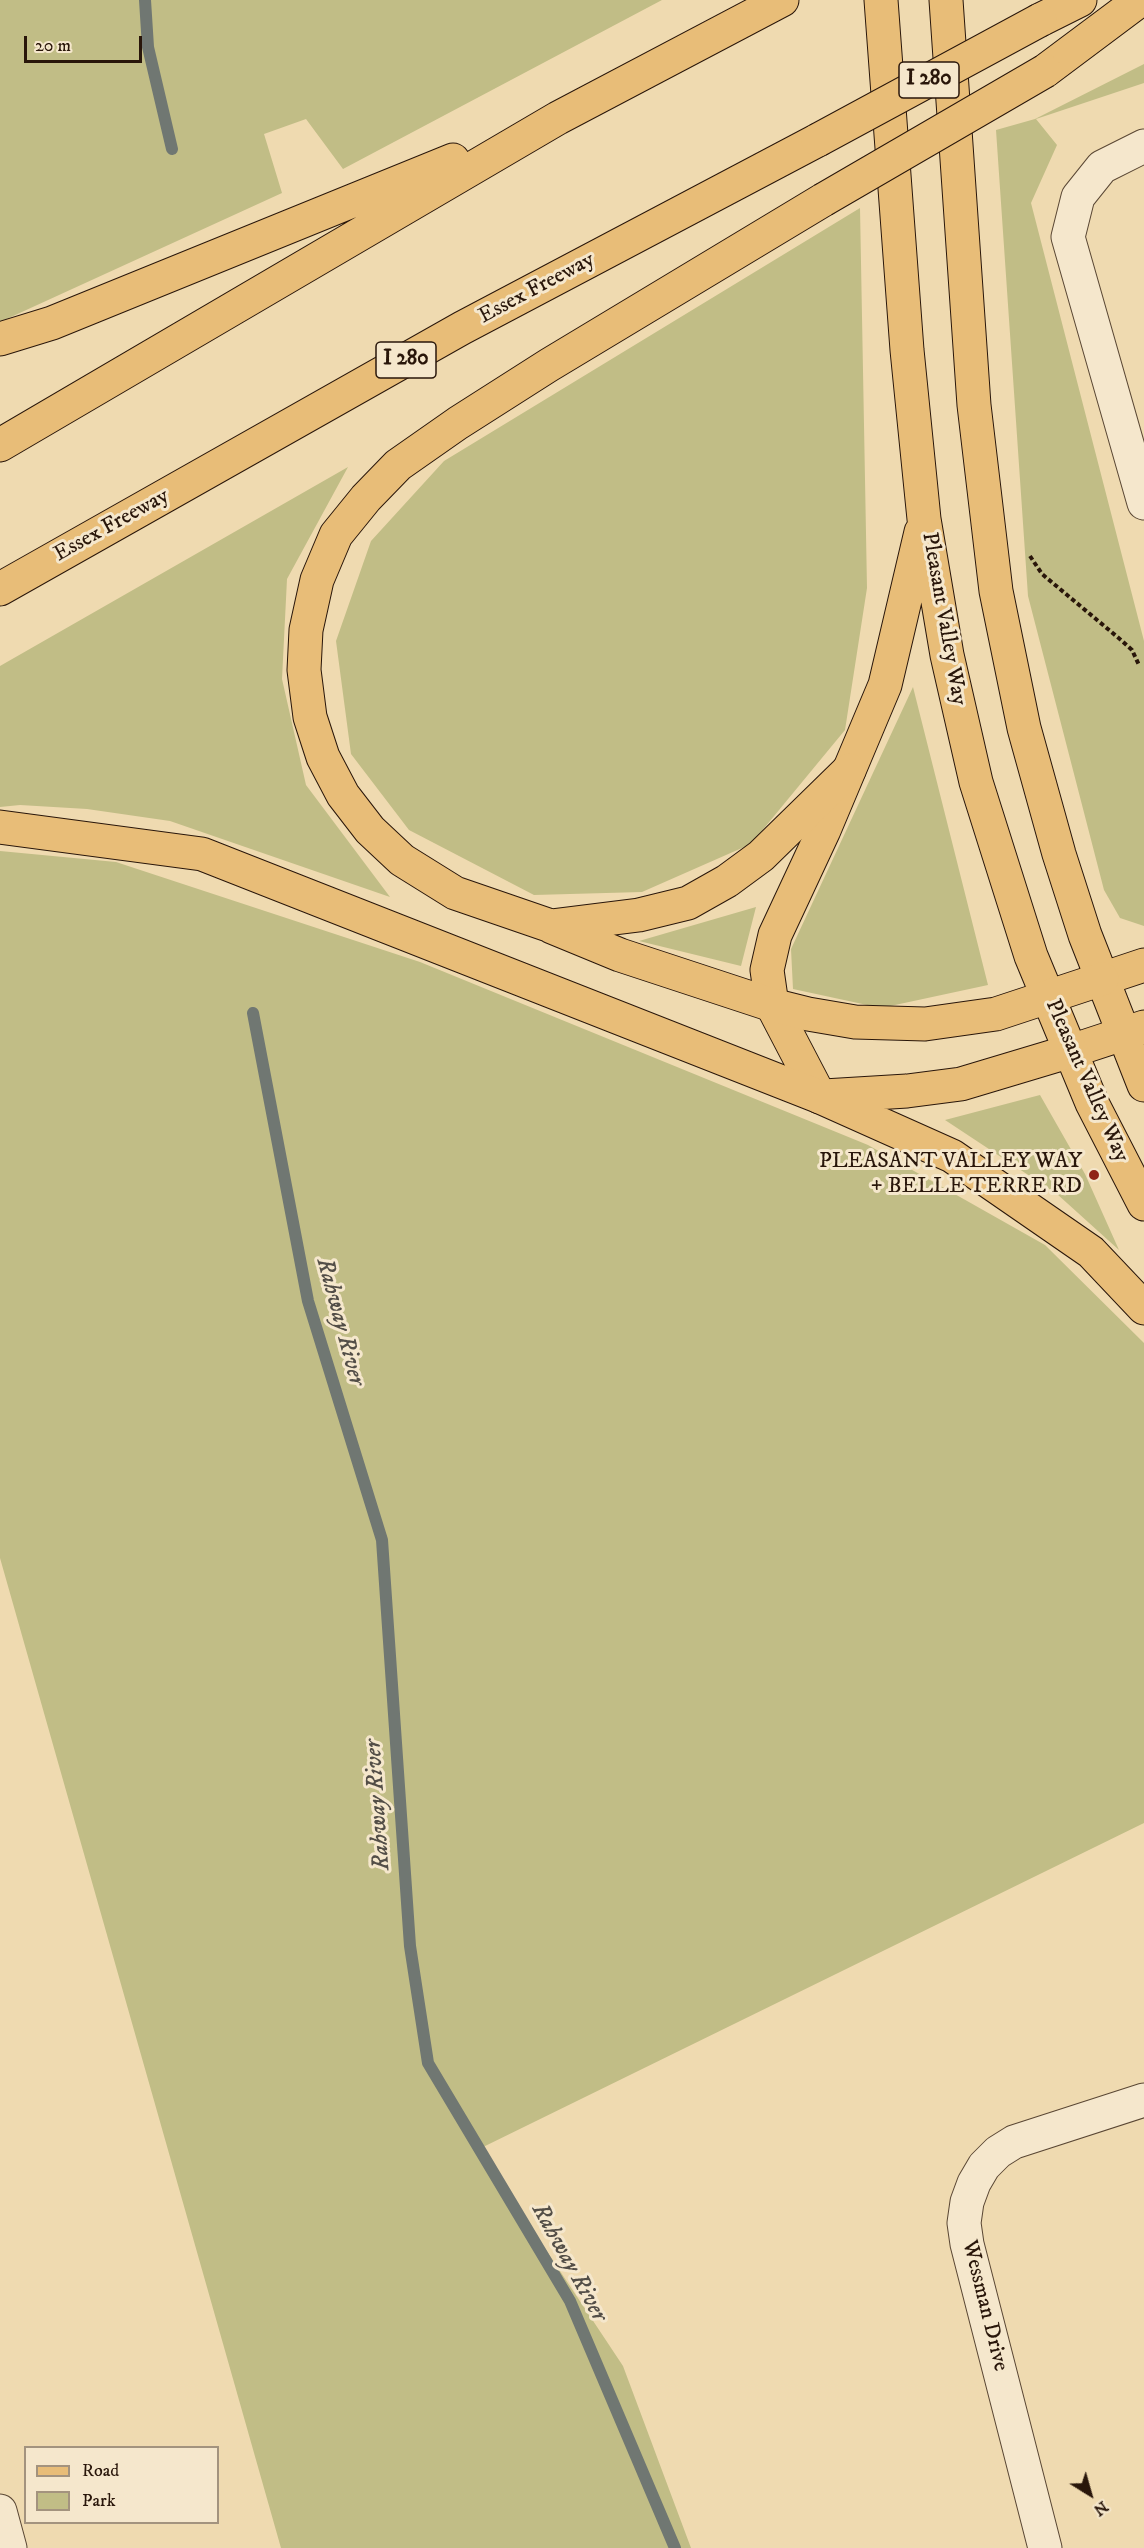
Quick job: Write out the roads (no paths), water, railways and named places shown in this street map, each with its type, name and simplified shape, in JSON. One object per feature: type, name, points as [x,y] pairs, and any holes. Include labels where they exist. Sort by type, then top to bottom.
[{"type":"main road","points":[[0,445],[558,118],[782,0]]},
{"type":"main road","name":"Pleasant Valley Way","points":[[880,0],[907,350],[924,519],[947,655],[976,782],[1031,956],[1092,1103],[1144,1204]]},
{"type":"main road","points":[[946,0],[974,405],[996,591],[1024,728],[1059,854],[1102,979],[1134,1030],[1144,1085]]},
{"type":"main road","name":"Essex Freeway","points":[[0,589],[462,328],[1080,0]]},
{"type":"main road","points":[[1140,0],[1045,71],[823,200],[549,365],[458,423],[398,465],[366,498],[336,535],[317,580],[306,630],[304,670],[310,717],[323,757],[343,795],[370,830],[402,860],[455,893],[551,926],[620,955],[772,1005],[808,1014],[855,1022],[925,1024],[996,1014],[1144,965]]},
{"type":"main road","points":[[0,339],[52,323],[558,118]]},
{"type":"main road","points":[[820,1096],[772,1005],[767,970],[775,935],[824,831],[885,685],[924,519]]},
{"type":"main road","points":[[551,926],[639,915],[688,903],[727,881],[761,856],[849,770]]},
{"type":"main road","points":[[0,827],[202,854],[820,1096],[952,1156],[1091,1252],[1144,1308]]},
{"type":"main road","points":[[820,1096],[907,1091],[961,1084],[1134,1030]]},
{"type":"street","points":[[1144,147],[1102,167],[1078,197],[1068,237],[1144,503]]},
{"type":"street","name":"Wessman Drive","points":[[1045,2548],[967,2244],[964,2223],[967,2202],[984,2166],[998,2152],[1014,2142],[1144,2100]]},
{"type":"street","points":[[0,2511],[10,2548]]},
{"type":"waterway","name":"Rahway River","points":[[145,0],[148,47],[172,149]]},
{"type":"waterway","name":"Rahway River","points":[[253,1013],[308,1301],[382,1540],[410,1946],[428,2063],[570,2301],[675,2548]]},
{"type":"place","name":"PLEASANT VALLEY WAY + BELLE TERRE RD","points":[[1094,1175]]}]
